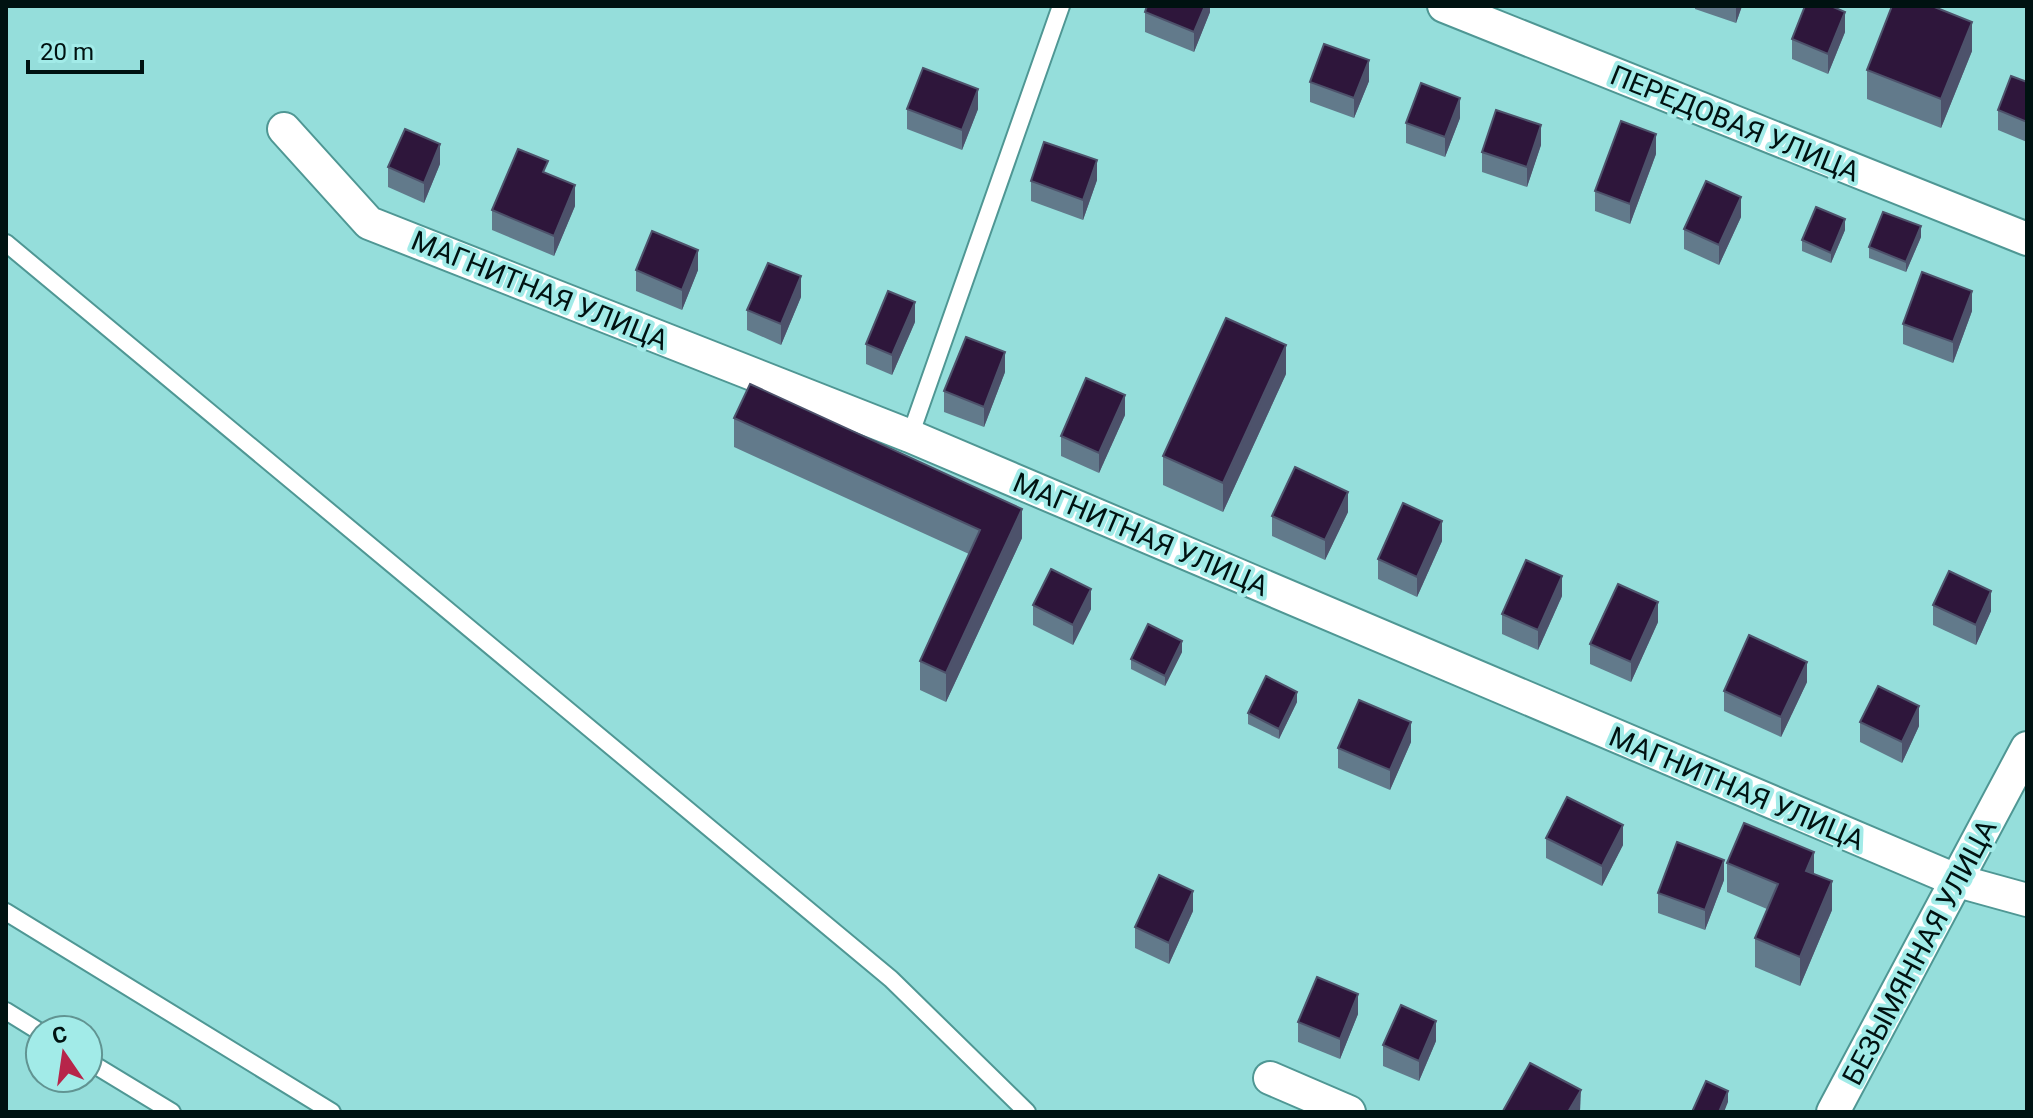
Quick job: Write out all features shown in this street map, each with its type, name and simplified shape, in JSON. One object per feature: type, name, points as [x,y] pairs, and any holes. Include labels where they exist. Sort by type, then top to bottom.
[{"type":"street","name":"ПЕРЕДОВАЯ УЛИЦА","points":[[1444,6],[2027,239]]},
{"type":"street","name":"МАГНИТНАЯ УЛИЦА","points":[[284,129],[369,223],[910,436],[1958,881],[2027,900]]},
{"type":"street","name":"БЕЗЫМЯННАЯ УЛИЦА","points":[[1833,1112],[2027,748]]},
{"type":"street","points":[[1270,1078],[1349,1112]]},
{"type":"lane","points":[[910,436],[1061,6]]},
{"type":"lane","points":[[6,243],[879,968],[1027,1112]]},
{"type":"lane","points":[[6,912],[332,1112]]},
{"type":"lane","points":[[6,1011],[24,1022]]},
{"type":"lane","points":[[104,1071],[172,1112]]},
{"type":"building","points":[[1147,6],[1205,6],[1194,32],[1145,12]]},
{"type":"building","points":[[1805,6],[1831,6],[1845,12],[1828,54],[1792,39]]},
{"type":"building","points":[[1892,6],[1932,6],[1972,22],[1941,99],[1867,70]]},
{"type":"building","points":[[1324,44],[1369,60],[1354,98],[1310,82]]},
{"type":"building","points":[[923,68],[978,89],[962,130],[907,109]]},
{"type":"building","points":[[2011,76],[2027,82],[2027,122],[1998,110]]},
{"type":"building","points":[[1421,83],[1460,98],[1445,137],[1406,123]]},
{"type":"building","points":[[1496,110],[1541,125],[1527,167],[1482,152]]},
{"type":"building","points":[[1621,121],[1656,134],[1630,204],[1595,191]]},
{"type":"building","points":[[405,129],[440,144],[424,183],[388,167]]},
{"type":"building","points":[[1044,142],[1097,160],[1083,200],[1031,181]]},
{"type":"building","points":[[518,149],[548,161],[543,172],[575,185],[554,236],[492,210]]},
{"type":"building","points":[[1706,181],[1741,197],[1719,245],[1684,229]]},
{"type":"building","points":[[1816,207],[1845,219],[1831,253],[1802,240]]},
{"type":"building","points":[[1883,212],[1921,226],[1906,262],[1869,247]]},
{"type":"building","points":[[652,231],[698,250],[682,290],[636,270]]},
{"type":"building","points":[[768,263],[801,276],[781,324],[747,310]]},
{"type":"building","points":[[1922,272],[1972,291],[1953,342],[1903,324]]},
{"type":"building","points":[[888,291],[915,302],[892,355],[866,344]]},
{"type":"building","points":[[1226,318],[1286,345],[1223,483],[1163,456]]},
{"type":"building","points":[[966,337],[1005,352],[984,407],[944,391]]},
{"type":"building","points":[[1086,378],[1125,395],[1099,453],[1061,436]]},
{"type":"building","points":[[750,384],[1022,509],[946,673],[920,661],[980,530],[734,418]]},
{"type":"building","points":[[1295,467],[1348,492],[1325,540],[1272,516]]},
{"type":"building","points":[[1403,503],[1442,521],[1417,577],[1378,559]]},
{"type":"building","points":[[1526,560],[1562,576],[1538,630],[1502,614]]},
{"type":"building","points":[[1051,569],[1091,589],[1073,625],[1033,605]]},
{"type":"building","points":[[1949,571],[1991,591],[1976,625],[1933,605]]},
{"type":"building","points":[[1618,584],[1658,602],[1631,662],[1590,644]]},
{"type":"building","points":[[1148,624],[1182,641],[1165,676],[1131,659]]},
{"type":"building","points":[[1749,635],[1807,662],[1781,717],[1724,691]]},
{"type":"building","points":[[1266,676],[1297,692],[1279,729],[1248,713]]},
{"type":"building","points":[[1878,686],[1919,706],[1902,742],[1860,722]]},
{"type":"building","points":[[1359,700],[1411,722],[1390,770],[1338,748]]},
{"type":"building","points":[[1567,797],[1623,825],[1602,866],[1546,838]]},
{"type":"building","points":[[1744,823],[1814,852],[1806,871],[1832,881],[1800,957],[1755,938],[1778,884],[1727,863]]},
{"type":"building","points":[[1677,842],[1724,860],[1705,910],[1658,893]]},
{"type":"building","points":[[1159,875],[1193,891],[1169,943],[1135,927]]},
{"type":"building","points":[[1317,977],[1358,994],[1340,1039],[1298,1022]]},
{"type":"building","points":[[1401,1005],[1436,1021],[1419,1061],[1383,1045]]},
{"type":"building","points":[[1530,1063],[1581,1090],[1568,1112],[1503,1111]]},
{"type":"building","points":[[1706,1081],[1728,1091],[1719,1112],[1692,1112]]}]
